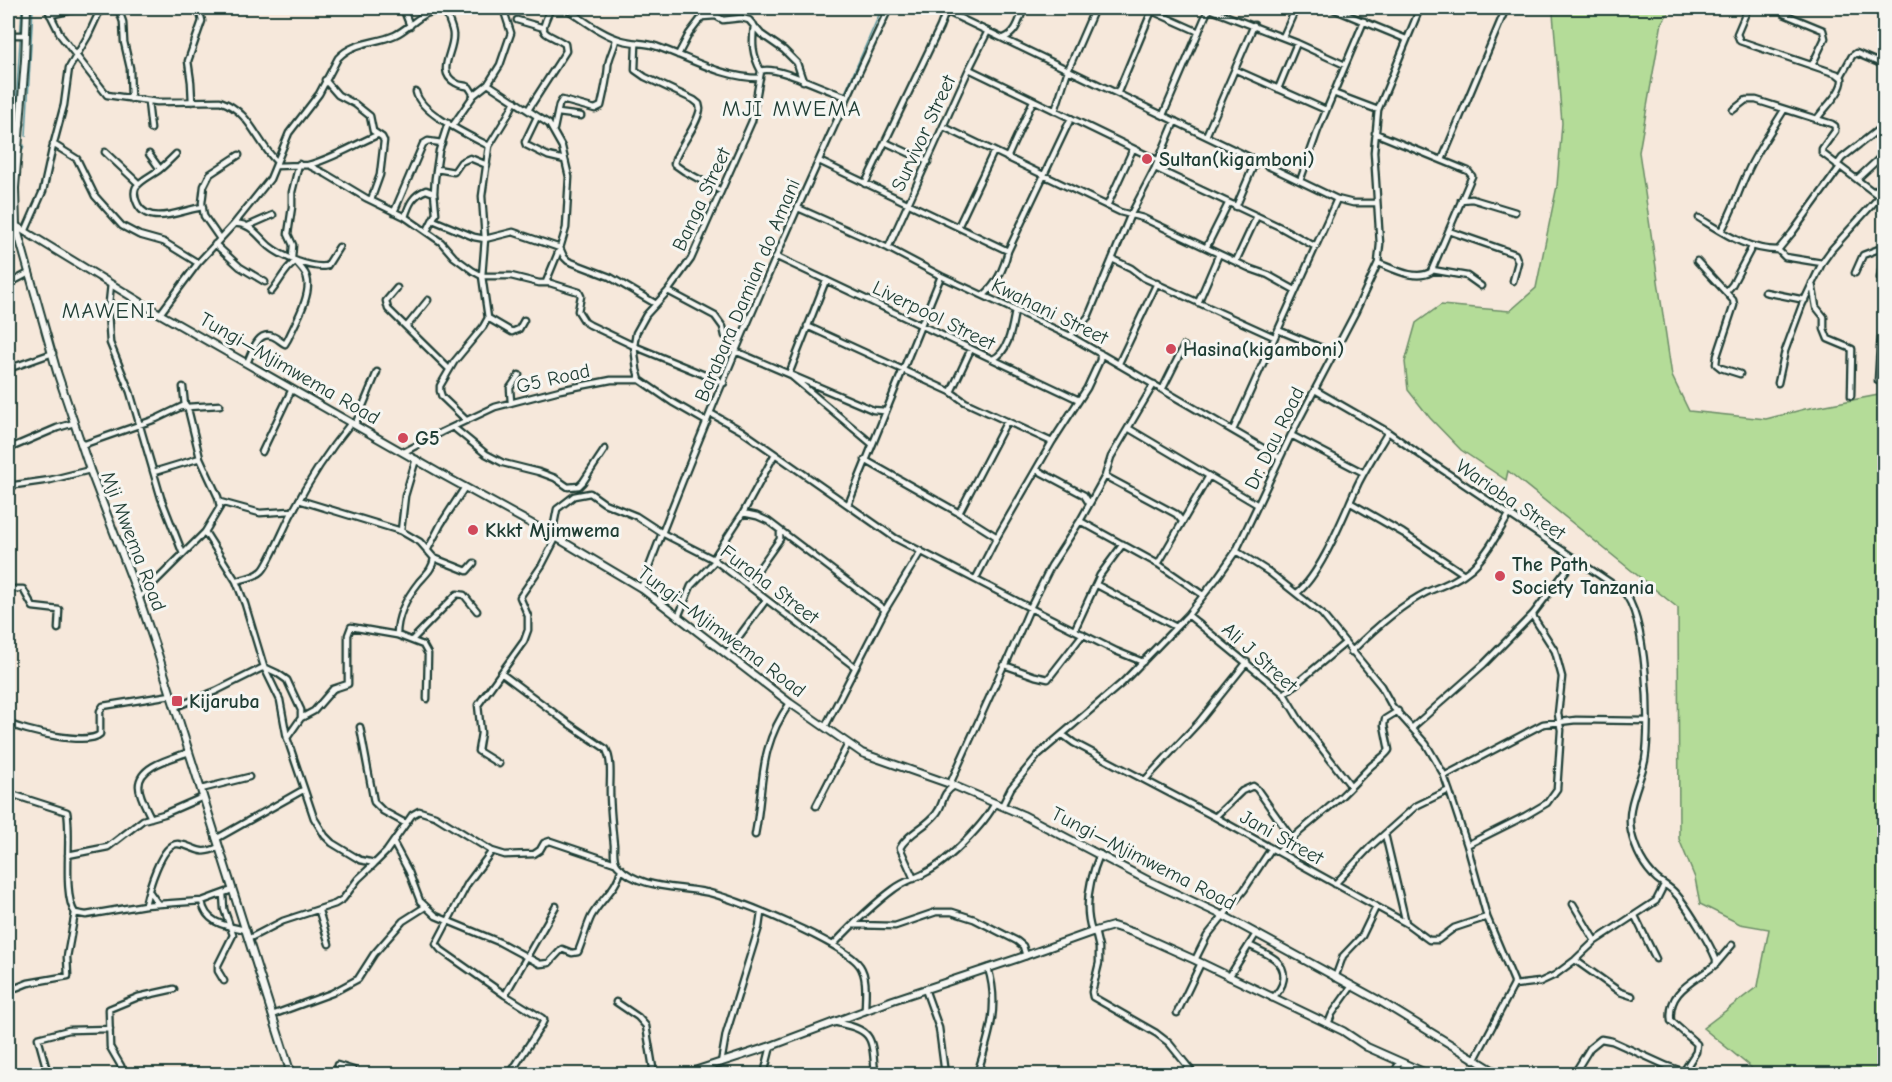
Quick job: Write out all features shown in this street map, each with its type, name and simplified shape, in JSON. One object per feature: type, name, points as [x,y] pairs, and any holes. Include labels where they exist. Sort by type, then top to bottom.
[{"type":"street","name":"Mji Mwema Road","points":[[27,8],[15,188],[16,226],[74,423],[139,597],[291,1074]]},
{"type":"street","points":[[47,8],[61,36],[107,94],[148,102],[220,101],[238,110],[276,164]]},
{"type":"street","points":[[50,15],[81,8]]},
{"type":"street","points":[[25,232],[43,192],[64,105],[69,69],[78,56],[101,8]]},
{"type":"street","points":[[118,8],[130,68],[131,99]]},
{"type":"street","points":[[192,102],[188,61],[202,21],[199,8]]},
{"type":"street","points":[[403,8],[410,26]]},
{"type":"street","points":[[424,14],[426,8]]},
{"type":"street","points":[[427,231],[436,209],[434,193],[437,169],[442,143],[450,124],[474,95],[488,84],[502,61],[511,33],[503,8]]},
{"type":"street","points":[[528,110],[566,51],[565,44],[547,35],[544,27],[551,8]]},
{"type":"street","points":[[565,8],[594,28],[616,39],[636,45],[650,44],[722,73],[760,78]]},
{"type":"street","points":[[698,8],[702,17]]},
{"type":"street","points":[[716,8],[716,16]]},
{"type":"street","name":"Barabara Damian do Amani","points":[[641,588],[736,349],[847,97],[889,8]]},
{"type":"street","points":[[939,8],[1337,199],[1353,203],[1376,203]]},
{"type":"street","points":[[1005,38],[1015,31],[1024,8]]},
{"type":"street","points":[[1055,111],[1068,70],[1095,8]]},
{"type":"street","points":[[1163,115],[1209,8],[1345,65]]},
{"type":"street","points":[[1283,38],[1296,8]]},
{"type":"street","points":[[1331,8],[1406,39]]},
{"type":"street","name":"Dr. Dau Road","points":[[1002,806],[1020,775],[1039,754],[1122,683],[1188,615],[1236,551],[1291,435],[1378,263],[1380,244],[1376,203],[1375,133],[1378,110],[1420,8]]},
{"type":"street","points":[[1442,160],[1506,8]]},
{"type":"street","points":[[1748,8],[1737,34],[1740,40],[1841,76]]},
{"type":"street","points":[[1118,92],[1153,9],[1199,32]]},
{"type":"street","points":[[160,314],[198,264],[270,179],[289,134],[306,112],[338,58],[345,51],[371,41],[385,39],[410,26],[424,14],[440,10],[446,12],[453,36],[452,47],[445,65],[448,76],[455,83],[469,87],[474,95]]},
{"type":"street","points":[[866,184],[931,48],[946,10]]},
{"type":"street","points":[[1785,14],[1823,30],[1825,38],[1812,65]]},
{"type":"street","points":[[678,55],[689,34],[702,17],[716,16],[723,20],[746,19],[761,34],[793,58],[803,81]]},
{"type":"street","points":[[517,20],[544,27]]},
{"type":"street","points":[[1300,181],[1326,110],[1364,21]]},
{"type":"street","points":[[754,25],[752,44],[754,58],[761,71],[771,69],[847,97]]},
{"type":"street","points":[[1206,136],[1254,25]]},
{"type":"street","name":"Survivor Street","points":[[888,248],[988,31]]},
{"type":"street","points":[[8,35],[26,35]]},
{"type":"street","points":[[554,130],[562,100],[595,109],[600,108],[608,75],[608,65],[616,39]]},
{"type":"street","points":[[1278,89],[1297,43]]},
{"type":"street","points":[[636,45],[635,70],[699,104],[700,109],[693,129],[675,157],[674,164],[721,191]]},
{"type":"street","points":[[1817,119],[1840,91],[1843,81],[1841,76],[1856,52],[1884,65]]},
{"type":"street","points":[[969,69],[1157,160]]},
{"type":"street","points":[[1236,70],[1326,110]]},
{"type":"street","name":"Banga Street","points":[[633,346],[636,333],[645,315],[668,291],[691,260],[752,121],[761,71]]},
{"type":"street","points":[[325,80],[338,95],[355,104],[370,116],[372,130],[382,137],[384,146],[380,175],[371,200]]},
{"type":"street","points":[[488,84],[549,124],[562,147],[569,177],[566,228],[546,282]]},
{"type":"street","points":[[416,92],[423,104],[450,124],[489,146]]},
{"type":"street","points":[[1333,93],[1378,110]]},
{"type":"street","points":[[1733,110],[1741,103],[1751,99],[1835,126],[1835,131],[1822,151],[1838,166],[1882,198],[1832,249],[1822,263],[1804,300],[1785,351],[1779,383]]},
{"type":"street","points":[[1007,158],[1033,100]]},
{"type":"street","points":[[466,420],[449,405],[440,391],[449,369],[488,318],[482,276],[485,239],[482,204],[489,146],[514,101]]},
{"type":"street","points":[[148,102],[151,129]]},
{"type":"street","points":[[1721,231],[1734,208],[1740,188],[1757,154],[1784,110]]},
{"type":"street","points":[[558,113],[581,116]]},
{"type":"street","points":[[537,117],[525,145],[548,156],[565,160]]},
{"type":"street","points":[[984,295],[993,286],[1005,263],[1008,251],[1071,118]]},
{"type":"street","points":[[1070,336],[1088,317],[1130,216],[1155,168],[1175,121]]},
{"type":"street","points":[[8,122],[21,124]]},
{"type":"street","points":[[1778,250],[1842,158],[1884,125]]},
{"type":"street","points":[[944,127],[1107,206],[1130,216],[1143,218],[1207,246],[1295,290]]},
{"type":"street","points":[[363,141],[372,130]]},
{"type":"street","points":[[1375,133],[1472,174],[1432,270],[1426,275],[1412,275],[1378,263]]},
{"type":"street","points":[[276,164],[308,165],[323,161],[377,135]]},
{"type":"street","points":[[394,212],[423,144],[428,141],[442,143]]},
{"type":"street","points":[[885,142],[928,162]]},
{"type":"street","points":[[53,144],[77,159],[94,196],[122,226],[139,235],[164,242],[198,264]]},
{"type":"street","points":[[1107,206],[1133,148]]},
{"type":"street","points":[[105,152],[139,184]]},
{"type":"street","points":[[958,227],[994,152]]},
{"type":"street","points":[[149,154],[160,169]]},
{"type":"street","points":[[176,154],[139,184],[135,191],[136,201],[141,211],[150,216],[159,216],[203,207]]},
{"type":"street","points":[[1857,179],[1884,154]]},
{"type":"street","points":[[220,239],[206,219],[203,207],[204,186],[210,174],[239,155]]},
{"type":"street","points":[[437,169],[454,172],[461,162],[470,158],[487,165]]},
{"type":"street","points":[[1236,207],[1256,160]]},
{"type":"street","points":[[819,162],[1008,251]]},
{"type":"street","points":[[247,363],[259,339],[263,336],[271,336],[285,344],[305,301],[307,277],[295,260],[288,234],[292,192],[299,164]]},
{"type":"street","points":[[308,165],[427,231],[454,257],[482,276],[511,276],[546,282],[579,292],[581,296],[578,311],[585,322],[633,346],[724,383]]},
{"type":"street","points":[[1155,168],[1256,218],[1280,227],[1316,247]]},
{"type":"street","points":[[1874,191],[1884,184]]},
{"type":"street","points":[[405,217],[410,203],[418,193],[426,190],[434,193]]},
{"type":"street","points":[[1233,430],[1337,199]]},
{"type":"street","points":[[1461,201],[1472,199],[1515,212]]},
{"type":"street","points":[[1207,246],[1228,204]]},
{"type":"street","name":"Kwahani Street","points":[[798,208],[888,248],[941,276],[1070,336],[1280,458]]},
{"type":"street","points":[[234,224],[248,226],[273,216]]},
{"type":"street","points":[[1236,261],[1256,218]]},
{"type":"street","points":[[1699,218],[1752,247],[1778,250],[1785,257],[1822,263]]},
{"type":"street","points":[[433,220],[463,233],[485,239],[513,232],[560,248],[568,261],[601,273],[656,304]]},
{"type":"street","points":[[8,229],[16,226]]},
{"type":"street","name":"Tungi—Mjimwema Road","points":[[16,226],[160,314],[554,536],[641,588],[790,703],[848,744],[875,758],[952,785],[1002,806],[1224,916],[1352,986],[1499,1074]]},
{"type":"street","points":[[248,226],[271,248],[295,260],[315,266],[327,266],[339,247]]},
{"type":"street","points":[[1449,231],[1515,254],[1518,262],[1513,280]]},
{"type":"street","points":[[215,244],[240,267],[265,282]]},
{"type":"street","points":[[1726,292],[1752,247]]},
{"type":"street","points":[[1855,273],[1863,255],[1884,247]]},
{"type":"street","points":[[1198,303],[1219,254]]},
{"type":"street","points":[[1880,278],[1884,254]]},
{"type":"street","name":"Liverpool Street","points":[[777,257],[1079,400]]},
{"type":"street","points":[[1112,259],[1131,268],[1144,278],[1274,337]]},
{"type":"street","points":[[271,292],[295,260]]},
{"type":"street","points":[[1697,261],[1733,300],[1734,309],[1716,364],[1740,374]]},
{"type":"street","points":[[1432,270],[1467,276],[1481,286]]},
{"type":"street","points":[[8,284],[29,273]]},
{"type":"street","points":[[848,504],[941,276]]},
{"type":"street","points":[[789,374],[826,280]]},
{"type":"street","points":[[1119,363],[1157,283]]},
{"type":"street","points":[[1812,283],[1816,307],[1824,317],[1826,335],[1831,341],[1852,349],[1851,396]]},
{"type":"street","points":[[111,284],[108,312],[110,343],[130,392],[168,518],[183,554]]},
{"type":"street","points":[[993,286],[994,300]]},
{"type":"street","points":[[397,288],[386,304],[449,369]]},
{"type":"street","points":[[668,291],[715,316],[723,327],[725,336],[736,349],[873,410],[885,411]]},
{"type":"street","points":[[1765,292],[1804,300]]},
{"type":"street","points":[[406,326],[428,300]]},
{"type":"street","points":[[993,359],[1002,353],[1015,311]]},
{"type":"street","points":[[1878,381],[1884,317]]},
{"type":"street","points":[[488,318],[512,332],[519,329],[524,320]]},
{"type":"street","points":[[807,326],[1052,442]]},
{"type":"street","points":[[1278,330],[1334,353]]},
{"type":"street","points":[[633,346],[640,380],[707,422]]},
{"type":"street","points":[[1163,388],[1184,346]]},
{"type":"street","points":[[951,393],[971,349]]},
{"type":"street","points":[[976,579],[997,537],[1079,400],[1098,364],[1100,353]]},
{"type":"street","points":[[8,369],[53,354]]},
{"type":"street","points":[[236,581],[257,574],[265,568],[292,511],[329,449],[353,424],[377,372]]},
{"type":"street","points":[[789,374],[872,444]]},
{"type":"street","points":[[511,403],[510,388],[519,375]]},
{"type":"street","name":"G5 Road","points":[[404,452],[495,407],[587,384],[611,380],[640,380]]},
{"type":"street","points":[[914,879],[900,848],[906,840],[936,815],[943,795],[952,785],[1003,666],[1006,664],[1051,566],[1080,521],[1105,476],[1112,457],[1154,384]]},
{"type":"street","points":[[139,597],[205,532],[217,513],[220,502],[200,459],[183,387]]},
{"type":"street","points":[[262,452],[292,389]]},
{"type":"street","name":"Warioba Street","points":[[1315,390],[1388,432],[1509,516],[1616,585],[1629,597],[1634,610],[1645,666],[1647,721],[1645,761],[1632,798],[1631,831],[1645,866],[1676,894],[1714,955],[1716,964]]},
{"type":"street","points":[[82,445],[186,406],[220,405]]},
{"type":"street","points":[[710,413],[742,431],[895,538],[1030,608],[1143,662]]},
{"type":"street","points":[[959,513],[1007,421]]},
{"type":"street","points":[[8,449],[74,423]]},
{"type":"street","points":[[453,427],[486,454],[503,463],[539,472],[571,488],[583,482],[605,449]]},
{"type":"street","points":[[1128,428],[1258,505]]},
{"type":"street","points":[[1297,593],[1310,580],[1351,503],[1364,473],[1388,432]]},
{"type":"street","points":[[1291,435],[1364,473]]},
{"type":"street","points":[[678,617],[691,586],[714,560],[743,513],[774,454]]},
{"type":"street","points":[[154,472],[200,459]]},
{"type":"street","points":[[401,531],[405,496],[416,459]]},
{"type":"street","points":[[865,460],[997,537]]},
{"type":"street","points":[[8,486],[50,480],[90,470]]},
{"type":"street","points":[[1037,470],[1092,497]]},
{"type":"street","points":[[1105,476],[1176,514],[1182,521]]},
{"type":"street","points":[[1158,564],[1209,476]]},
{"type":"street","points":[[427,551],[465,487]]},
{"type":"street","name":"Furaha Street","points":[[554,536],[557,509],[574,496],[585,493],[636,516],[662,533],[714,560],[855,667]]},
{"type":"street","points":[[1084,495],[1089,503]]},
{"type":"street","points":[[299,500],[401,531],[420,542],[434,558],[467,571],[474,563]]},
{"type":"street","points":[[220,502],[260,513],[292,511]]},
{"type":"street","points":[[1351,503],[1403,533],[1464,574]]},
{"type":"street","points":[[743,513],[757,516],[780,531],[885,610]]},
{"type":"street","points":[[1176,514],[1186,513]]},
{"type":"street","points":[[1351,652],[1373,630],[1411,602],[1428,592],[1454,582],[1478,562],[1509,516]]},
{"type":"street","points":[[1080,521],[1158,564],[1203,594]]},
{"type":"street","points":[[747,584],[780,539],[780,531]]},
{"type":"street","points":[[205,532],[236,581],[255,633],[264,667],[280,700],[287,738],[314,818],[328,840],[360,861],[375,862]]},
{"type":"street","points":[[499,764],[478,751],[481,724],[478,705],[524,641],[528,630],[528,616],[520,597],[542,565],[554,536]]},
{"type":"street","points":[[1075,629],[1100,575],[1123,544]]},
{"type":"street","points":[[825,727],[885,610],[921,551]]},
{"type":"street","points":[[1236,551],[1269,572],[1322,614],[1381,686],[1388,701],[1413,727],[1434,756],[1444,776],[1467,845],[1486,917],[1514,981],[1474,1061]]},
{"type":"street","points":[[397,635],[399,617],[418,584],[433,566],[434,558]]},
{"type":"street","points":[[1413,727],[1484,664],[1533,614],[1575,559]]},
{"type":"street","points":[[1097,585],[1150,611],[1176,627]]},
{"type":"street","points":[[8,589],[23,589],[33,608],[59,610],[58,629]]},
{"type":"street","points":[[412,640],[457,594],[464,595],[477,611]]},
{"type":"street","points":[[726,654],[766,600]]},
{"type":"street","points":[[1467,845],[1546,803],[1553,796],[1558,781],[1561,730],[1558,714],[1562,688],[1560,665],[1555,651],[1533,614]]},
{"type":"street","name":"Ali J Street","points":[[1188,615],[1284,694],[1299,719],[1350,785]]},
{"type":"street","points":[[287,738],[302,718],[314,711],[333,689],[348,684],[349,628],[369,629],[397,635],[423,645],[427,650],[428,699]]},
{"type":"street","points":[[1006,664],[1048,679],[1083,634]]},
{"type":"street","points":[[1284,694],[1345,643]]},
{"type":"street","points":[[1145,780],[1199,723],[1247,662]]},
{"type":"street","points":[[175,707],[216,691],[264,667]]},
{"type":"street","points":[[264,667],[287,680],[301,710],[302,718]]},
{"type":"street","points":[[501,673],[606,749],[610,762],[615,863]]},
{"type":"street","points":[[8,723],[35,733],[92,739],[100,734],[100,711],[103,706],[171,695]]},
{"type":"street","points":[[755,835],[766,751],[773,729],[790,703]]},
{"type":"street","points":[[1279,852],[1291,837],[1338,799],[1350,785],[1387,753],[1389,750],[1385,720],[1398,711]]},
{"type":"street","points":[[1444,776],[1543,724],[1559,721],[1647,721]]},
{"type":"street","points":[[360,727],[374,802],[383,811],[405,824]]},
{"type":"street","name":"Jani Street","points":[[1063,735],[1407,923],[1429,940],[1434,940],[1454,928],[1486,917]]},
{"type":"street","points":[[816,806],[848,744]]},
{"type":"street","points":[[151,818],[139,789],[141,778],[154,766],[189,752]]},
{"type":"street","points":[[201,789],[249,777]]},
{"type":"street","points":[[1215,817],[1242,791],[1253,786],[1291,837]]},
{"type":"street","points":[[216,839],[303,790]]},
{"type":"street","points":[[1335,884],[1370,847],[1416,806],[1449,790]]},
{"type":"street","points":[[8,793],[67,812],[71,902],[75,914],[67,957],[68,976],[28,983],[8,991]]},
{"type":"street","points":[[68,855],[108,847],[143,820],[203,797]]},
{"type":"street","points":[[833,945],[894,888],[929,872],[944,861],[988,814],[995,803]]},
{"type":"street","points":[[248,939],[284,921],[320,910],[344,899],[358,879],[381,859],[405,824],[416,812],[423,811],[492,851],[505,855],[534,854],[544,843],[550,841],[615,863],[621,869],[648,882],[676,889],[704,891],[732,899],[793,925],[851,956],[862,969],[865,983],[865,1011]]},
{"type":"street","points":[[1385,834],[1387,850],[1407,923]]},
{"type":"street","points":[[393,842],[424,907],[447,922],[499,942],[544,964],[553,959],[562,948],[578,952],[592,915],[612,889],[621,869]]},
{"type":"street","points":[[145,904],[156,868],[174,844],[205,852],[219,847]]},
{"type":"street","points":[[1177,1013],[1207,936],[1224,916],[1271,849]]},
{"type":"street","points":[[492,851],[468,883],[436,942],[437,947],[542,1018],[543,1020],[510,1074]]},
{"type":"street","points":[[1100,854],[1090,883],[1089,914],[1099,957],[1093,997],[1156,1033],[1168,1043],[1194,1074]]},
{"type":"street","points":[[1514,985],[1534,984],[1546,980],[1575,960],[1595,941],[1656,901],[1664,885]]},
{"type":"street","points":[[75,914],[86,915],[145,904],[202,902],[232,890]]},
{"type":"street","points":[[149,891],[158,904]]},
{"type":"street","points":[[223,894],[224,909],[233,938],[218,968],[224,981]]},
{"type":"street","points":[[202,902],[206,914],[218,923],[246,930]]},
{"type":"street","points":[[1573,904],[1595,941]]},
{"type":"street","points":[[505,995],[556,906]]},
{"type":"street","points":[[272,1015],[332,993],[358,979],[374,954],[403,921],[424,907]]},
{"type":"street","points":[[1335,978],[1343,956],[1362,936],[1376,907]]},
{"type":"street","points":[[320,910],[328,944]]},
{"type":"street","points":[[853,925],[895,926],[936,912],[952,912],[974,919],[1021,943],[1026,956]]},
{"type":"street","points":[[721,1063],[726,1034],[759,927],[761,913]]},
{"type":"street","points":[[1635,916],[1656,959]]},
{"type":"street","points":[[685,1074],[771,1046],[925,989],[1113,926],[1124,928],[1198,962],[1328,1024],[1367,1047],[1428,1074]]},
{"type":"street","points":[[1229,977],[1256,934]]},
{"type":"street","points":[[1249,945],[1277,961],[1280,967],[1283,974],[1283,987],[1272,998]]},
{"type":"street","points":[[1683,1073],[1696,1052],[1697,1044],[1671,1021],[1673,1002],[1681,989],[1716,964],[1732,945]]},
{"type":"street","points":[[1575,960],[1620,992],[1632,996]]},
{"type":"street","points":[[977,1074],[994,1014],[994,989],[988,968]]},
{"type":"street","points":[[1328,1024],[1330,1016],[1352,986]]},
{"type":"street","points":[[124,1074],[111,1051],[109,1009],[138,997],[174,989]]},
{"type":"street","points":[[925,989],[939,1028],[945,1074]]},
{"type":"street","points":[[616,1002],[638,1017],[646,1026],[654,1074]]},
{"type":"street","points":[[833,1022],[861,1029],[865,1033],[873,1046],[875,1074]]},
{"type":"street","points":[[48,1074],[38,1038],[69,1030],[110,1029]]},
{"type":"street","points":[[1574,1074],[1587,1053],[1601,1039],[1612,1041],[1666,1066],[1690,1074]]},
{"type":"street","points":[[764,1074],[771,1046]]},
{"type":"street","points":[[1394,1074],[1400,1062]]},
{"type":"street","points":[[337,1065],[353,1070],[356,1074]]},
{"type":"green space","points":[[1555,8],[1672,8],[1662,22],[1639,152],[1672,376],[1689,411],[1766,419],[1884,394],[1884,1074],[1759,1074],[1703,1028],[1758,986],[1769,929],[1740,924],[1700,904],[1695,878],[1679,839],[1678,608],[1508,471],[1506,480],[1461,450],[1430,418],[1408,390],[1405,362],[1416,323],[1441,305],[1510,311],[1536,288],[1557,186],[1562,123],[1553,13]]},
{"type":"green space","points":[[1854,8],[1884,8],[1884,17],[1880,16]]},
{"type":"waterway","points":[[15,120],[22,8]]},
{"type":"waterway","points":[[26,136],[33,8]]},
{"type":"waterway","points":[[736,343],[882,8]]},
{"type":"waterway","points":[[14,125],[14,137]]},
{"type":"waterway","points":[[8,138],[13,137]]},
{"type":"waterway","points":[[10,199],[15,143]]},
{"type":"waterway","points":[[20,159],[24,145]]},
{"type":"waterway","points":[[724,373],[735,347]]},
{"type":"place","name":"Sultan(kigamboni)","points":[[1147,159]]},
{"type":"place","name":"Hasina(kigamboni)","points":[[1171,349]]},
{"type":"place","name":"G5","points":[[403,438]]},
{"type":"place","name":"Kkkt Mjimwema","points":[[473,530]]},
{"type":"place","name":"The Path Society Tanzania","points":[[1500,576]]},
{"type":"place","name":"Kijaruba","points":[[177,701]]},
{"type":"district","name":"MJI MWEMA","points":[[792,108]]},
{"type":"district","name":"MAWENI","points":[[109,310]]}]
